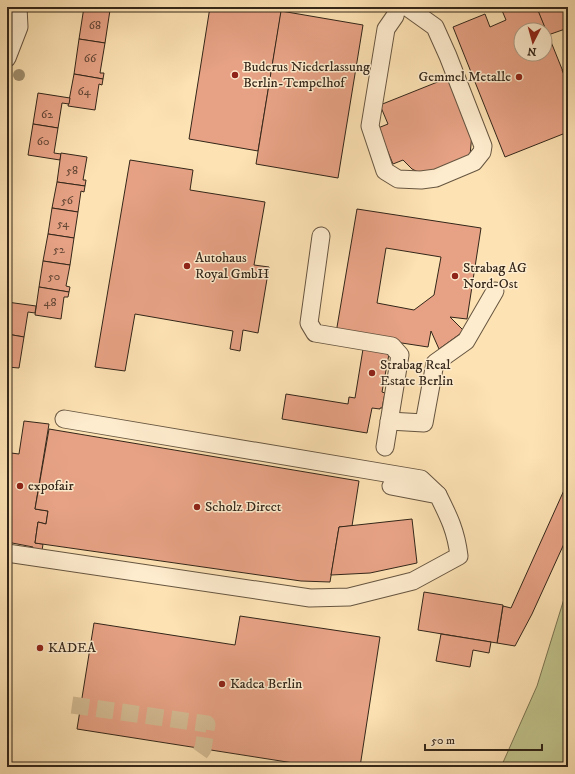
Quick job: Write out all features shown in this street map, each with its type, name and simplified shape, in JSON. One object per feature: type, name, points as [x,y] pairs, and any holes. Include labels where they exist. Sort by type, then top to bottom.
[{"type":"street","points":[[7,16],[10,7]]},
{"type":"street","points":[[7,58],[20,27],[18,7]]},
{"type":"street","points":[[397,7],[396,16],[386,29],[370,126],[385,171],[398,179],[421,180],[436,178],[474,162],[482,152],[483,146],[448,56],[435,27],[406,7]]},
{"type":"street","points":[[321,236],[309,323],[315,333],[392,346],[400,355],[385,448]]},
{"type":"street","points":[[389,421],[424,422],[435,363],[466,341],[495,291]]},
{"type":"street","points":[[7,553],[310,598],[349,597],[413,581],[459,556],[451,521],[438,495],[421,479],[64,419]]},
{"type":"street","points":[[391,486],[438,495]]},
{"type":"green space","points":[[568,586],[568,767],[501,767],[537,686]]},
{"type":"building","points":[[84,7],[110,10],[105,43],[79,39]]},
{"type":"building","name":"Buderus Niederlassung Berlin-Tempelhof","points":[[210,7],[282,7],[258,151],[189,139]]},
{"type":"building","name":"Gemmel Metalle","points":[[502,7],[537,7],[543,22],[513,22],[513,62],[553,62],[553,47],[568,84],[568,132],[505,157],[453,27],[485,14],[490,27],[506,20],[501,8]]},
{"type":"building","points":[[562,7],[568,22],[568,28],[553,33],[553,22],[543,22],[537,8]]},
{"type":"building","points":[[281,11],[363,25],[338,178],[256,164]]},
{"type":"building","points":[[79,39],[105,43],[100,73],[104,73],[103,79],[74,74]]},
{"type":"building","points":[[568,67],[568,84],[562,70]]},
{"type":"building","points":[[74,74],[103,79],[102,85],[99,84],[95,110],[68,106]]},
{"type":"building","points":[[450,77],[472,133],[470,156],[430,172],[418,172],[412,169],[403,160],[393,164],[378,128],[388,124],[380,105]]},
{"type":"building","points":[[38,93],[70,98],[69,104],[62,103],[58,128],[33,124]]},
{"type":"building","points":[[33,124],[58,128],[54,153],[61,154],[60,160],[28,155]]},
{"type":"building","points":[[61,153],[87,157],[83,180],[86,180],[85,186],[57,182]]},
{"type":"building","name":"Autohaus Royal GmbH","points":[[130,160],[193,170],[190,190],[265,202],[254,265],[269,267],[258,333],[243,330],[240,351],[230,349],[233,331],[135,314],[125,371],[95,367]]},
{"type":"building","points":[[57,182],[85,186],[84,192],[81,191],[78,212],[52,208]]},
{"type":"building","points":[[52,208],[78,212],[74,238],[48,234]]},
{"type":"building","name":"Strabag AG Nord-Ost","points":[[357,209],[481,228],[467,319],[450,317],[464,331],[439,349],[431,331],[428,347],[336,333]],"holes":[[[386,248],[441,257],[434,295],[414,310],[377,303]]]},
{"type":"building","points":[[48,234],[74,238],[70,265],[43,261]]},
{"type":"building","points":[[43,261],[70,265],[66,286],[70,287],[69,292],[39,287]]},
{"type":"building","points":[[39,287],[69,292],[68,297],[64,297],[61,319],[35,315]]},
{"type":"building","points":[[7,302],[36,306],[35,313],[28,312],[24,337],[7,334]]},
{"type":"building","points":[[7,334],[24,337],[19,368],[7,367]]},
{"type":"building","name":"Strabag Real Estate Berlin","points":[[363,349],[389,354],[382,392],[385,393],[382,408],[372,408],[367,433],[282,419],[286,394],[348,404],[349,397],[355,398]]},
{"type":"building","points":[[24,421],[49,424],[35,509],[48,511],[46,524],[38,522],[35,543],[43,544],[42,551],[32,549],[33,547],[7,542],[7,492],[11,466],[9,466],[11,453],[19,454]]},
{"type":"building","points":[[49,429],[359,481],[352,526],[339,527],[330,582],[301,581],[35,543],[38,522],[46,524],[48,511],[35,509]]},
{"type":"building","points":[[7,453],[11,453],[9,466],[7,466]]},
{"type":"building","points":[[565,488],[568,489],[568,535],[532,614],[515,646],[497,643],[503,606],[511,608]]},
{"type":"building","points":[[412,519],[417,563],[370,573],[331,575],[339,527]]},
{"type":"building","points":[[424,592],[503,605],[497,643],[418,630]]},
{"type":"building","points":[[240,616],[380,637],[360,767],[319,767],[77,729],[94,623],[235,645]]},
{"type":"building","points":[[441,634],[491,642],[489,653],[473,650],[470,667],[436,661]]},
{"type":"tunnel","points":[[72,705],[207,724],[203,749],[198,756]]},
{"type":"place","name":"Buderus Niederlassung Berlin-Tempelhof","points":[[235,75]]},
{"type":"place","name":"Gemmel Metalle","points":[[519,77]]},
{"type":"place","name":"Autohaus Royal GmbH","points":[[187,266]]},
{"type":"place","name":"Strabag AG Nord-Ost","points":[[455,276]]},
{"type":"place","name":"Strabag Real Estate Berlin","points":[[372,373]]},
{"type":"place","name":"expofair","points":[[20,486]]},
{"type":"place","name":"Scholz Direct","points":[[197,507]]},
{"type":"place","name":"KADEA","points":[[40,648]]},
{"type":"place","name":"Kadea Berlin","points":[[222,684]]}]
